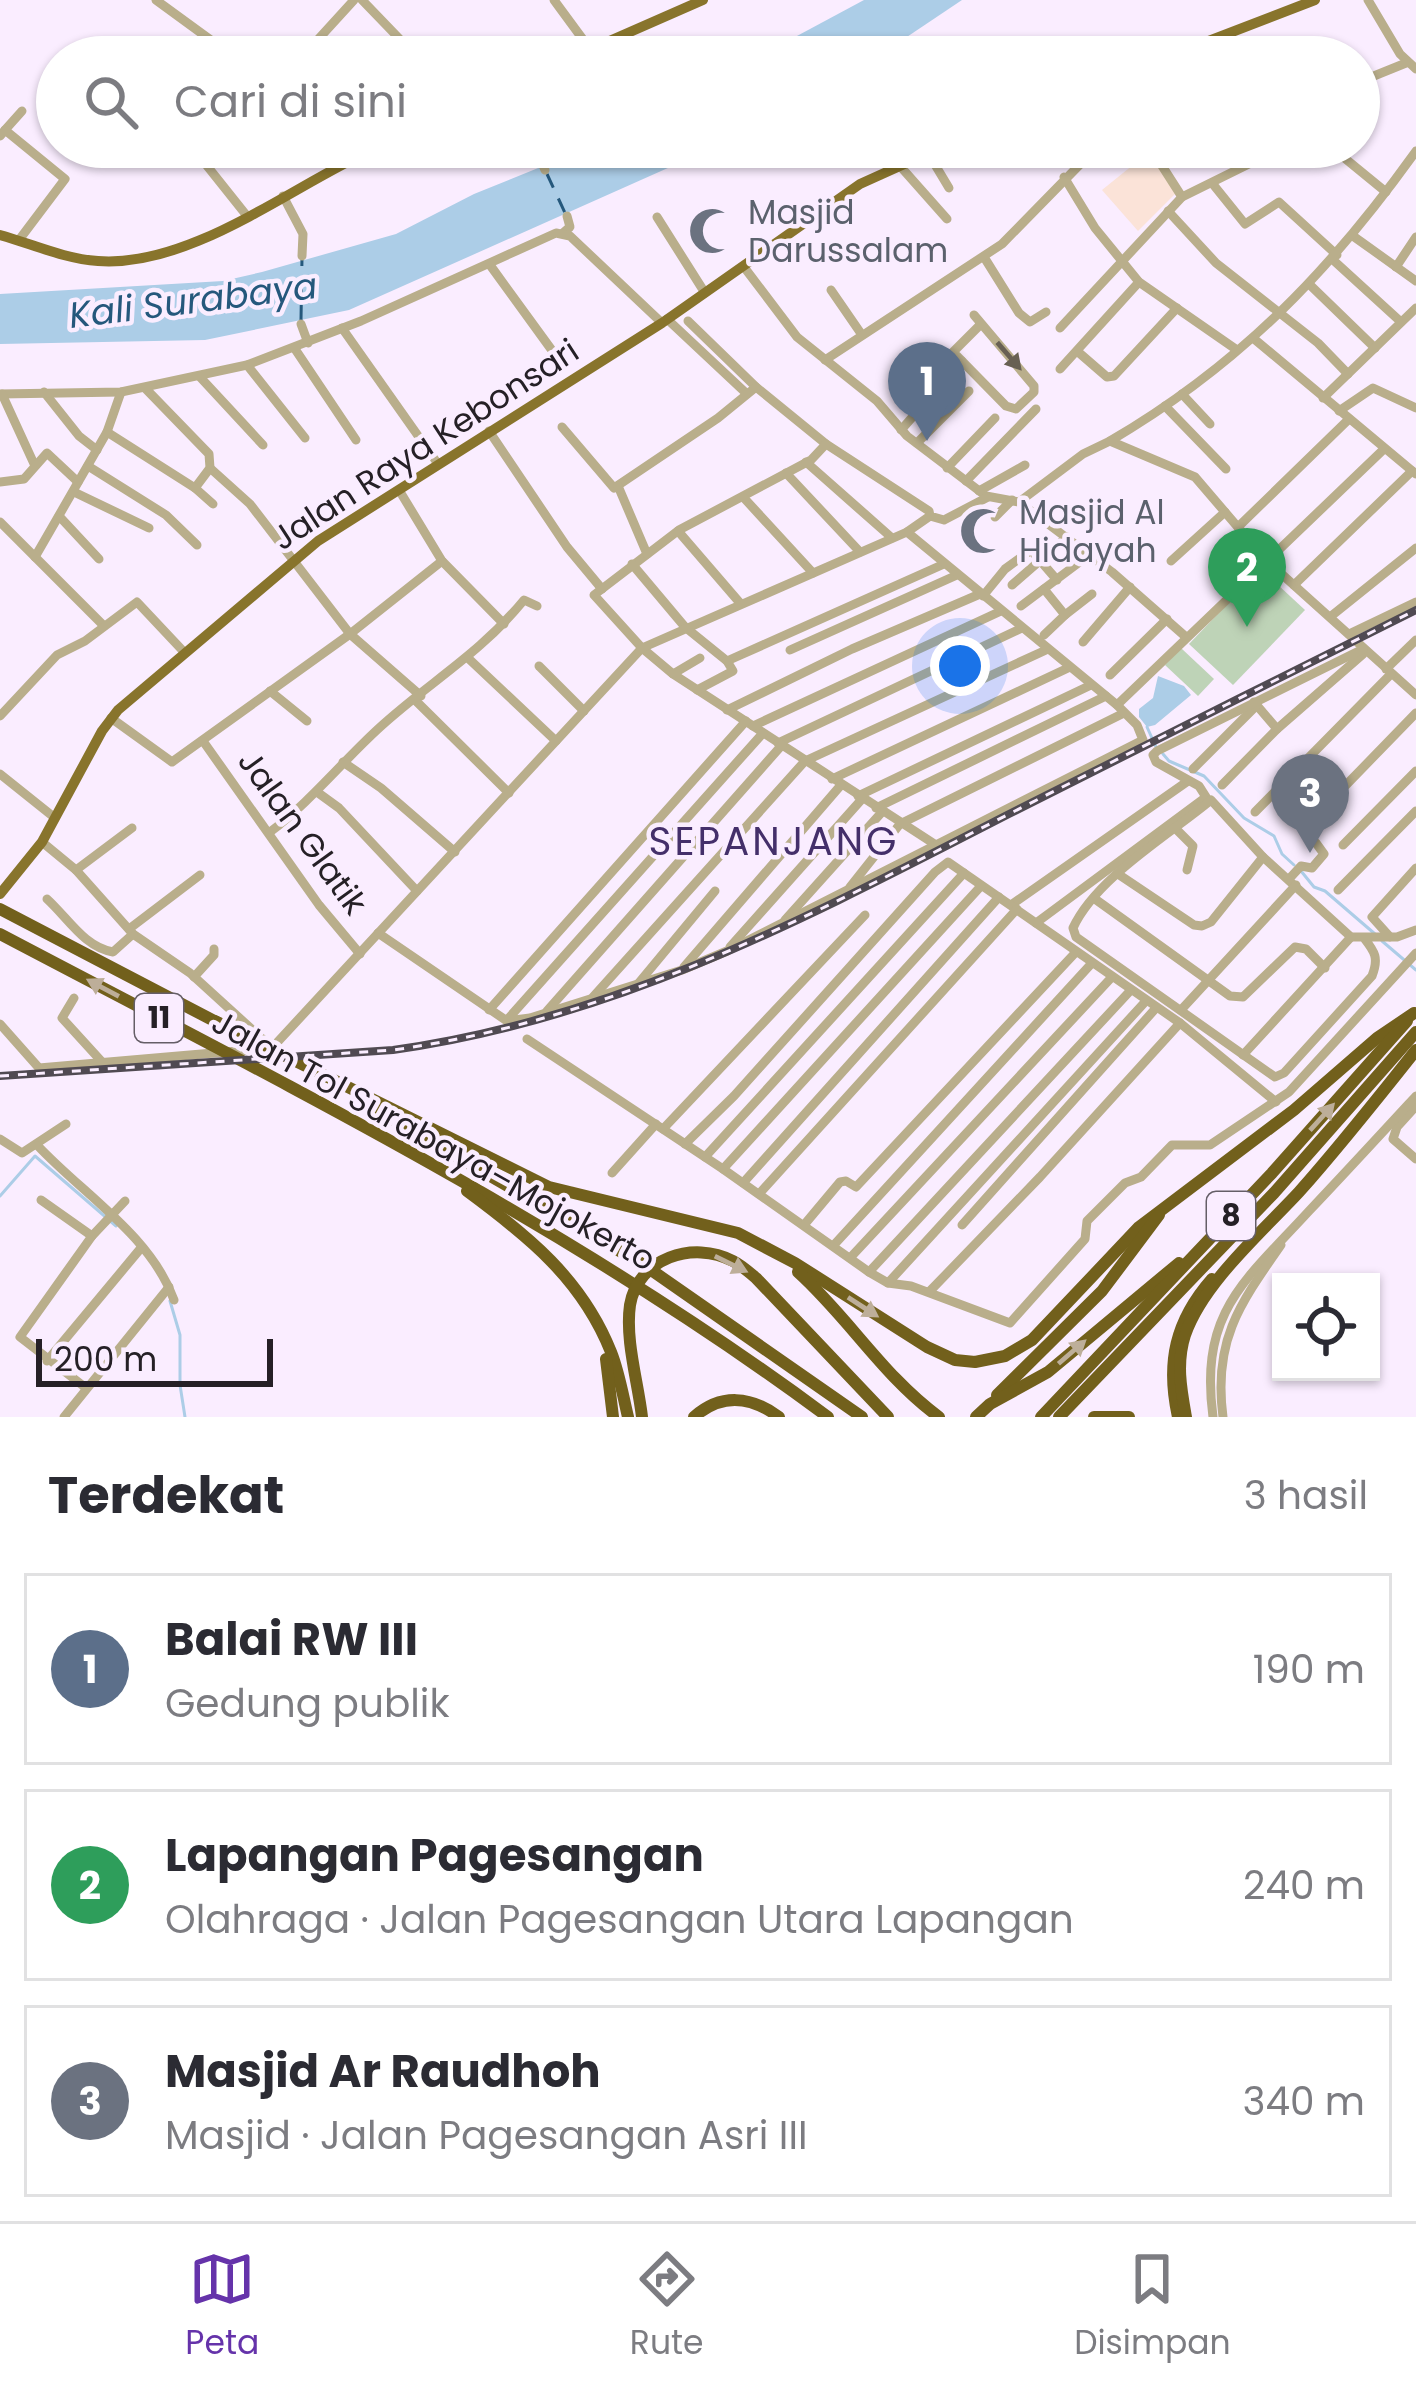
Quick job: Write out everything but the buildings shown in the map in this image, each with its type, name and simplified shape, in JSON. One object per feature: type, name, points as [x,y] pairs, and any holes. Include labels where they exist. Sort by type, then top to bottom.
[{"type":"highway","name":"Jalan Tol Surabaya–Mojokerto","points":[[0,909],[357,1094]]},
{"type":"highway","name":"Jalan Tol Surabaya–Mojokerto","points":[[0,934],[418,1155],[632,1280],[828,1417]]},
{"type":"highway","points":[[357,1094],[549,1186],[715,1226],[764,1246],[927,1347],[955,1360],[975,1362],[1005,1356],[1032,1340],[1139,1227],[1415,1011]]},
{"type":"highway","name":"8","points":[[1041,1417],[1415,1011]]},
{"type":"highway","name":"8","points":[[1059,1417],[1274,1192],[1416,1032]]},
{"type":"highway","points":[[1182,1417],[1179,1371],[1187,1329],[1244,1251],[1416,1050]]},
{"type":"highway","name":"11","points":[[357,1094],[644,1264],[862,1417]]},
{"type":"highway","points":[[418,1155],[534,1240],[573,1286],[612,1354],[628,1417]]},
{"type":"highway","points":[[978,1414],[1102,1291],[1163,1208]]},
{"type":"highway","points":[[764,1246],[818,1290],[879,1364],[939,1417]]},
{"type":"highway","points":[[643,1417],[630,1323],[634,1292],[658,1262],[692,1252],[733,1261],[756,1278],[888,1417]]},
{"type":"highway","points":[[978,1414],[1039,1379],[1138,1294],[1196,1252]]},
{"type":"highway","points":[[595,1321],[606,1358],[613,1417]]},
{"type":"highway","points":[[694,1417],[719,1401],[734,1399],[765,1406],[779,1417]]},
{"type":"highway","points":[[1094,1417],[1129,1417]]},
{"type":"main road","points":[[622,36],[703,0]]},
{"type":"main road","points":[[1235,36],[1315,0]]},
{"type":"main road","points":[[0,235],[77,259],[132,261],[170,250],[247,216],[335,168]]},
{"type":"main road","name":"Jalan Raya Kebonsari","points":[[1,892],[43,842],[111,718],[291,561],[664,321],[860,184],[896,168]]},
{"type":"street","points":[[156,0],[174,5],[210,36]]},
{"type":"street","points":[[323,36],[358,0],[395,36]]},
{"type":"street","points":[[554,0],[580,36]]},
{"type":"street","points":[[1368,0],[1411,66],[1380,76]]},
{"type":"street","points":[[22,111],[3,133],[36,157]]},
{"type":"street","points":[[995,517],[1084,454],[1165,406],[1280,316],[1353,236],[1416,151]]},
{"type":"street","points":[[19,240],[65,179],[50,168]]},
{"type":"street","points":[[209,168],[247,216]]},
{"type":"street","points":[[902,168],[947,219]]},
{"type":"street","points":[[937,168],[949,188]]},
{"type":"street","points":[[825,360],[1002,244],[1074,168]]},
{"type":"street","points":[[1163,168],[1182,197]]},
{"type":"street","points":[[1060,328],[1182,197],[1239,168]]},
{"type":"street","points":[[1357,168],[1386,192]]},
{"type":"street","points":[[1064,177],[1095,228],[1139,281],[1237,350]]},
{"type":"street","points":[[1212,183],[1245,224],[1280,202],[1401,322]]},
{"type":"street","points":[[283,196],[303,234],[302,256]]},
{"type":"street","points":[[1168,211],[1216,263],[1318,344],[1348,374]]},
{"type":"street","points":[[35,466],[1,394],[121,392],[248,365],[563,233],[570,227],[567,216]]},
{"type":"street","points":[[657,217],[705,293]]},
{"type":"street","points":[[563,233],[752,391],[933,518]]},
{"type":"street","points":[[1353,236],[1416,281]]},
{"type":"street","points":[[1396,267],[1416,237]]},
{"type":"street","points":[[984,257],[1019,313],[1030,322],[1046,312]]},
{"type":"street","points":[[490,265],[551,349]]},
{"type":"street","points":[[744,266],[797,337],[877,401],[901,430],[983,494],[1016,501],[1067,537],[1186,637]]},
{"type":"street","points":[[1060,369],[1139,281]]},
{"type":"street","points":[[1309,284],[1375,348]]},
{"type":"street","points":[[831,290],[862,334]]},
{"type":"street","points":[[1077,351],[1107,377],[1114,376],[1178,308]]},
{"type":"street","points":[[1323,398],[1416,308]]},
{"type":"street","points":[[977,320],[1032,383],[1034,392],[1010,410],[962,361],[953,350],[977,320]]},
{"type":"street","points":[[688,321],[752,391]]},
{"type":"street","points":[[302,324],[308,343]]},
{"type":"street","points":[[342,328],[438,464]]},
{"type":"street","points":[[1252,338],[1410,470]]},
{"type":"street","points":[[295,349],[356,440]]},
{"type":"street","points":[[901,430],[962,361]]},
{"type":"street","points":[[248,365],[305,438]]},
{"type":"street","points":[[200,376],[263,445]]},
{"type":"street","points":[[145,388],[209,454],[210,468],[195,488]]},
{"type":"street","points":[[1238,527],[1373,388],[1416,408]]},
{"type":"street","points":[[562,427],[609,486],[618,486],[752,391]]},
{"type":"street","points":[[917,443],[969,391]]},
{"type":"street","points":[[44,392],[79,436],[98,450]]},
{"type":"street","points":[[35,557],[98,450],[121,392]]},
{"type":"street","points":[[1182,394],[1210,424]]},
{"type":"street","points":[[1165,406],[1226,469]]},
{"type":"street","points":[[966,482],[1036,409]]},
{"type":"street","points":[[947,468],[994,418]]},
{"type":"street","points":[[489,431],[567,547],[602,589]]},
{"type":"street","points":[[107,432],[212,504]]},
{"type":"street","points":[[1110,440],[1193,476],[1267,560],[1415,692]]},
{"type":"street","points":[[826,444],[806,462],[745,498],[677,531],[594,596],[673,674],[936,845]]},
{"type":"street","points":[[847,890],[900,824],[1121,709],[1186,637],[1384,449]]},
{"type":"street","points":[[0,482],[24,479],[47,453],[76,487],[149,528]]},
{"type":"street","points":[[1294,585],[1410,470],[1416,456]]},
{"type":"street","points":[[806,462],[892,538]]},
{"type":"street","points":[[0,1024],[39,1067],[272,1048],[642,648],[908,532],[983,494],[1024,465]]},
{"type":"street","points":[[88,466],[166,515],[197,545]]},
{"type":"street","points":[[210,468],[250,504],[350,634],[509,793]]},
{"type":"street","points":[[786,472],[860,552]]},
{"type":"street","points":[[618,486],[647,554]]},
{"type":"street","points":[[399,490],[442,561],[504,624]]},
{"type":"street","points":[[745,498],[813,572]]},
{"type":"street","points":[[1171,561],[1226,512]]},
{"type":"street","points":[[59,516],[99,559]]},
{"type":"street","points":[[0,523],[104,626]]},
{"type":"street","points":[[677,531],[740,603]]},
{"type":"street","points":[[378,933],[507,1021],[544,1015],[727,951],[1143,740],[1137,725],[1121,709],[908,532]]},
{"type":"street","points":[[1012,585],[1067,537]]},
{"type":"street","points":[[1013,540],[1023,555]]},
{"type":"street","points":[[1330,617],[1416,548]]},
{"type":"street","points":[[727,710],[851,649],[983,594],[1032,550],[1058,580]]},
{"type":"street","points":[[1022,606],[1089,555]]},
{"type":"street","points":[[111,718],[170,762],[350,634],[442,561]]},
{"type":"street","points":[[632,564],[685,626],[733,671],[698,690]]},
{"type":"street","points":[[727,661],[944,564]]},
{"type":"street","points":[[790,650],[957,575]]},
{"type":"street","points":[[1083,642],[1130,587]]},
{"type":"street","points":[[1044,590],[1065,615]]},
{"type":"street","points":[[1044,635],[1092,595]]},
{"type":"street","points":[[270,832],[317,792],[343,762],[469,659],[525,599],[537,606]]},
{"type":"street","points":[[1349,634],[1416,602]]},
{"type":"street","points":[[0,716],[56,655],[133,604],[141,603],[184,652]]},
{"type":"street","points":[[488,1010],[754,727],[1001,610]]},
{"type":"street","points":[[1110,675],[1167,619]]},
{"type":"street","points":[[544,1015],[780,744],[1022,628]]},
{"type":"street","points":[[1255,812],[1416,640]]},
{"type":"street","points":[[589,1000],[805,761],[1046,650]]},
{"type":"street","points":[[1365,651],[1159,750],[1153,758],[1204,790],[1263,857],[1370,937]]},
{"type":"street","points":[[1222,785],[1365,651]]},
{"type":"street","points":[[673,674],[700,658]]},
{"type":"street","points":[[469,659],[556,741]]},
{"type":"street","points":[[539,666],[584,711]]},
{"type":"street","points":[[682,970],[836,782],[1068,668]]},
{"type":"street","points":[[727,951],[860,797],[1091,685]]},
{"type":"street","points":[[270,691],[307,721]]},
{"type":"street","points":[[783,922],[879,810],[1106,696]]},
{"type":"street","points":[[1255,704],[1277,729]]},
{"type":"street","points":[[1193,769],[1255,704]]},
{"type":"street","points":[[1314,818],[1416,713]]},
{"type":"street","points":[[507,1021],[754,727]]},
{"type":"street","name":"Jalan Glatik","points":[[203,742],[360,954]]},
{"type":"street","points":[[343,762],[455,852]]},
{"type":"street","points":[[1342,845],[1416,771]]},
{"type":"street","points":[[0,774],[55,818]]},
{"type":"street","points":[[759,1195],[1014,907],[1188,781]]},
{"type":"street","points":[[317,792],[339,808],[417,891]]},
{"type":"street","points":[[1209,799],[1118,874],[1075,923],[1076,937],[1272,1076],[1284,1073],[1372,976],[1377,963],[1370,937],[1372,917],[1416,868]]},
{"type":"street","points":[[1036,922],[1209,799]]},
{"type":"street","points":[[1338,890],[1416,811]]},
{"type":"street","points":[[76,870],[132,829]]},
{"type":"street","points":[[1176,829],[1192,846],[1187,870]]},
{"type":"street","points":[[43,842],[76,870],[131,932],[194,977],[272,1048]]},
{"type":"street","points":[[1181,1010],[1302,865],[1312,868],[1324,854],[1316,843]]},
{"type":"street","points":[[1118,874],[1202,926],[1211,922],[1263,857]]},
{"type":"street","points":[[685,1144],[948,862],[1180,1023],[1276,1102]]},
{"type":"street","points":[[705,1157],[964,873]]},
{"type":"street","points":[[47,899],[92,945],[113,952],[200,874]]},
{"type":"street","points":[[724,1169],[981,886]]},
{"type":"street","points":[[638,985],[715,891]]},
{"type":"street","points":[[742,1183],[999,897]]},
{"type":"street","points":[[1095,899],[1230,996],[1243,997],[1294,947],[1306,949],[1325,968]]},
{"type":"street","points":[[612,1173],[865,915]]},
{"type":"street","points":[[1243,1055],[1325,968],[1370,937],[1416,930]]},
{"type":"street","points":[[194,977],[214,950]]},
{"type":"street","points":[[804,1225],[840,1182],[846,1180],[856,1187],[1076,952]]},
{"type":"street","points":[[526,1040],[724,1169],[869,1272],[888,1283],[929,1292],[1010,1323],[1085,1239],[1088,1221],[1125,1183],[1141,1177],[1172,1145],[1205,1147],[1296,1087],[1410,961]]},
{"type":"street","points":[[833,1246],[1092,963]]},
{"type":"street","points":[[850,1258],[1112,978]]},
{"type":"street","points":[[869,1272],[1130,991]]},
{"type":"street","points":[[74,998],[62,1018],[104,1063]]},
{"type":"street","points":[[962,1225],[1151,1005]]},
{"type":"street","points":[[888,1283],[1151,1005]]},
{"type":"street","points":[[929,1292],[1180,1023]]},
{"type":"street","points":[[1213,1417],[1211,1355],[1226,1313],[1249,1274],[1416,1096]]},
{"type":"street","points":[[1416,1106],[1397,1127],[1394,1139],[1416,1159]]},
{"type":"street","points":[[0,1139],[22,1154],[66,1124]]},
{"type":"street","points":[[38,1145],[140,1249],[169,1292],[64,1417]]},
{"type":"street","points":[[879,1163],[896,1180]]},
{"type":"street","points":[[41,1200],[92,1236]]},
{"type":"street","points":[[86,1388],[20,1337],[92,1236],[125,1201]]},
{"type":"street","points":[[1223,1417],[1219,1376],[1226,1339],[1240,1304],[1291,1231]]},
{"type":"street","points":[[47,1361],[140,1249]]},
{"type":"shaded area","points":[[1129,168],[1160,168],[1177,192],[1138,231],[1102,190]]},
{"type":"green space","points":[[1261,569],[1305,610],[1233,685],[1189,644]]},
{"type":"green space","points":[[1181,648],[1214,679],[1198,696],[1165,665]]},
{"type":"water","points":[[864,0],[962,0],[908,36],[797,36]]},
{"type":"water","name":"Kali Surabaya","points":[[538,168],[668,168],[349,310],[205,340],[0,344],[0,294],[223,281],[396,234]]},
{"type":"water","points":[[1158,676],[1184,686],[1191,695],[1147,727],[1139,709],[1153,698]]},
{"type":"waterway","points":[[1147,727],[1156,747]]},
{"type":"waterway","points":[[1163,754],[1204,776],[1244,818],[1274,836],[1282,854],[1294,865]]},
{"type":"waterway","points":[[1301,871],[1314,887],[1375,934]]},
{"type":"waterway","points":[[1382,941],[1416,970]]},
{"type":"waterway","points":[[0,1196],[35,1156],[116,1226]]},
{"type":"waterway","points":[[170,1301],[180,1335],[185,1417]]},
{"type":"ferry route","points":[[547,174],[566,215]]},
{"type":"ferry route","points":[[301,320],[302,258]]},
{"type":"railway","points":[[0,1076],[393,1050],[476,1035],[634,989],[860,890],[1416,610]]},
{"type":"place","name":"Masjid Darussalam","points":[[712,231]]},
{"type":"place","name":"Balai RW III","points":[[927,441]]},
{"type":"place","name":"Masjid Al Hidayah","points":[[983,531]]},
{"type":"place","name":"Lapangan Pagesangan","points":[[1247,627]]},
{"type":"place","name":"Masjid Ar Raudhoh","points":[[1310,853]]},
{"type":"district","name":"SEPANJANG","points":[[774,841]]}]
